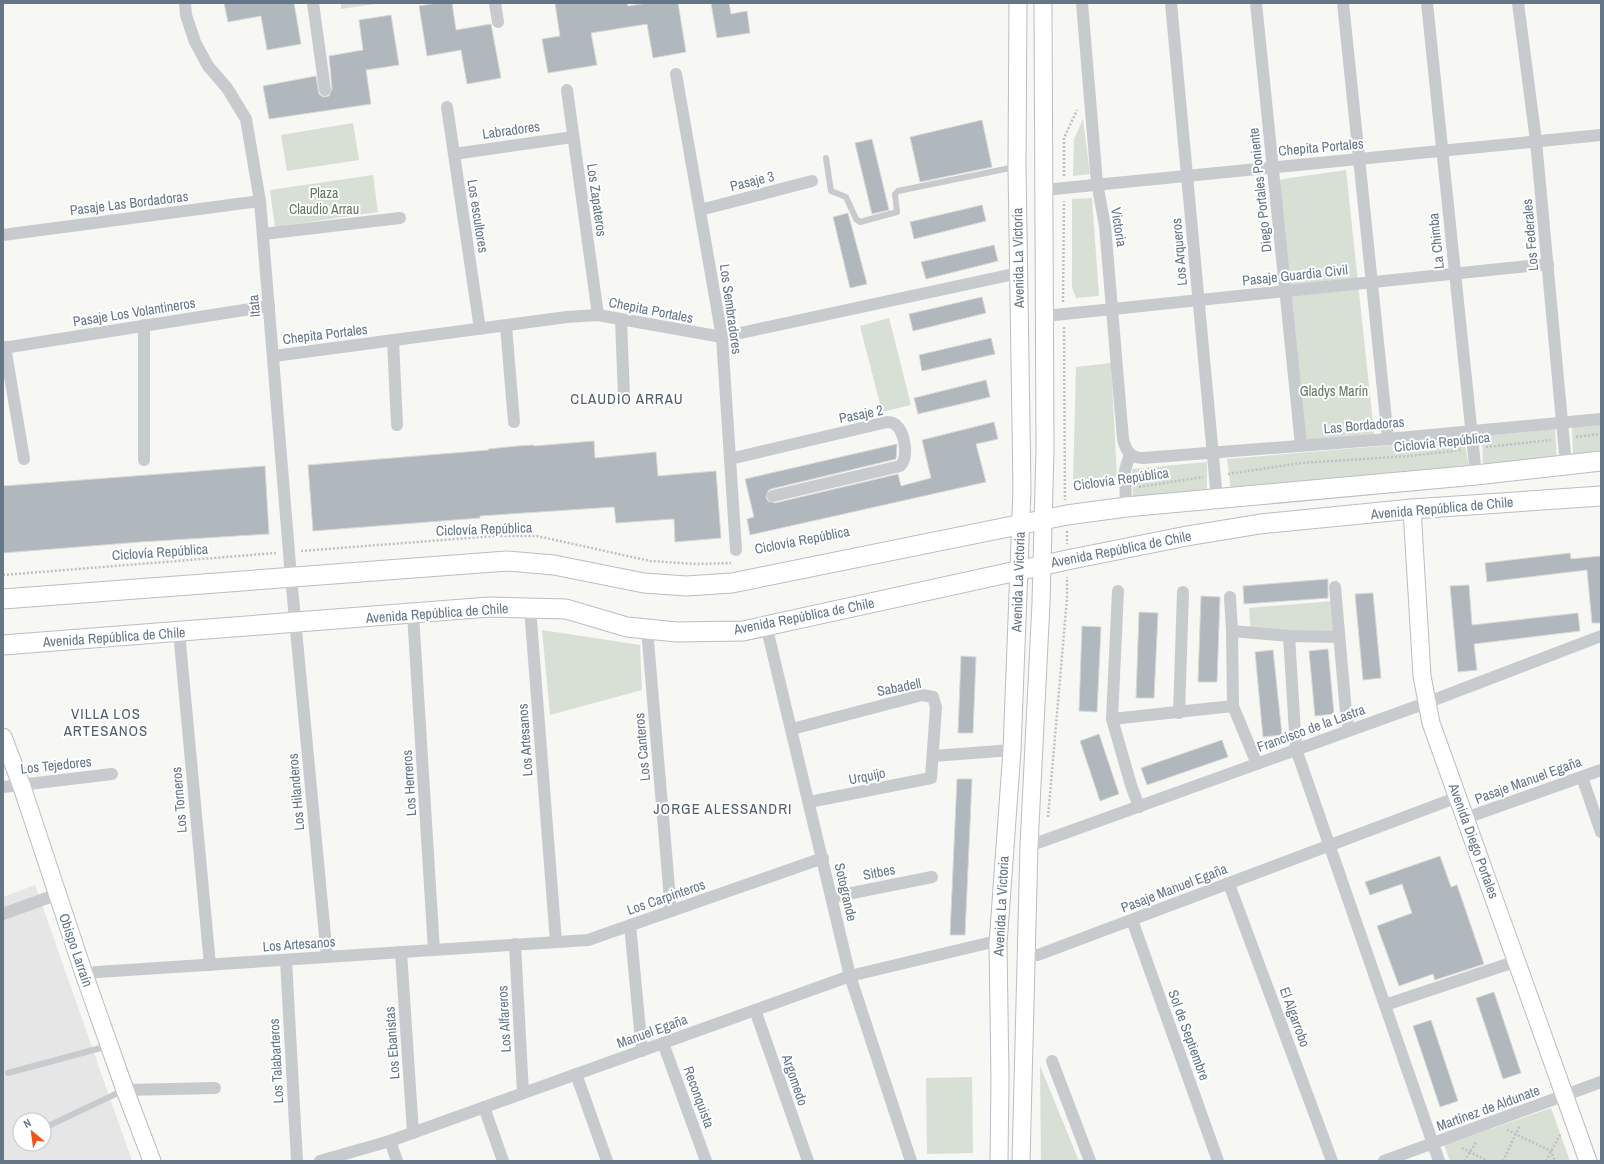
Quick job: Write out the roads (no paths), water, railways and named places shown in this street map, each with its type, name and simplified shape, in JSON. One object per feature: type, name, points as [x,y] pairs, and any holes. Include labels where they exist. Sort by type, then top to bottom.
[{"type":"main road","name":"Avenida La Victoria","points":[[999,1161],[1000,1079],[998,944],[1012,750],[1022,490],[1017,167],[1018,3]]},
{"type":"main road","name":"Avenida La Victoria","points":[[1021,1161],[1029,846],[1046,410],[1042,3]]},
{"type":"main road","name":"Avenida República de Chile","points":[[3,599],[507,561],[554,565],[644,583],[707,586],[758,580],[1020,525],[1043,511],[1126,498],[1217,499],[1476,475],[1601,461]]},
{"type":"main road","name":"Avenida República de Chile","points":[[3,645],[488,607],[566,609],[627,627],[677,632],[742,631],[1174,538],[1253,525],[1412,509],[1601,496]]},
{"type":"main road","name":"Avenida Diego Portales","points":[[1412,509],[1422,676],[1426,703],[1588,1161]]},
{"type":"main road","name":"Obispo Larraín","points":[[3,737],[21,784],[84,974],[152,1161]]},
{"type":"street","name":"Itata","points":[[185,3],[186,14],[195,42],[208,66],[227,88],[246,119],[260,201],[295,623]]},
{"type":"street","points":[[313,3],[325,90]]},
{"type":"street","points":[[495,3],[498,22]]},
{"type":"street","name":"Victoria","points":[[1082,3],[1097,184],[1105,226],[1114,309],[1123,439],[1130,454]]},
{"type":"street","name":"Los Arqueros","points":[[1171,3],[1217,499]]},
{"type":"street","name":"Diego Portales Poniente","points":[[1256,3],[1301,445]]},
{"type":"street","points":[[1342,3],[1388,439]]},
{"type":"street","name":"La Chimba","points":[[1427,3],[1476,475]]},
{"type":"street","name":"Los Federales","points":[[1518,3],[1536,141],[1566,465]]},
{"type":"street","name":"Los Sembradores","points":[[676,74],[722,337],[736,550]]},
{"type":"street","name":"Los Zapateros","points":[[566,90],[598,315]]},
{"type":"street","name":"Los escultores","points":[[447,107],[480,329]]},
{"type":"street","name":"Chepita Portales","points":[[1044,190],[1601,134]]},
{"type":"street","name":"Labradores","points":[[454,154],[573,137]]},
{"type":"street","name":"Pasaje 3","points":[[700,210],[812,181]]},
{"type":"street","name":"Pasaje Las Bordadoras","points":[[3,235],[260,201]]},
{"type":"street","points":[[263,234],[400,218]]},
{"type":"street","name":"Pasaje Guardia Civil","points":[[1045,316],[1548,264]]},
{"type":"street","name":"Chepita Portales","points":[[274,356],[598,315],[722,337],[1018,273]]},
{"type":"street","name":"Pasaje Los Volantineros","points":[[4,348],[269,306]]},
{"type":"street","points":[[622,320],[624,396]]},
{"type":"street","points":[[144,325],[144,460]]},
{"type":"street","points":[[506,326],[514,422]]},
{"type":"street","points":[[393,340],[397,426]]},
{"type":"street","points":[[4,348],[24,459]]},
{"type":"street","name":"Las Bordadoras","points":[[1130,454],[1136,458],[1143,458],[1388,439],[1471,430],[1601,419]]},
{"type":"street","name":"Pasaje 2","points":[[730,459],[887,422],[895,424],[901,431],[905,458],[900,466],[773,496]]},
{"type":"street","points":[[1126,498],[1125,470],[1130,454]]},
{"type":"street","points":[[1335,587],[1346,713],[1349,730]]},
{"type":"street","points":[[1118,591],[1112,719],[1138,806]]},
{"type":"street","points":[[1179,713],[1183,592]]},
{"type":"street","points":[[1230,597],[1233,706],[1257,764]]},
{"type":"street","name":"Los Artesanos","points":[[530,608],[556,942]]},
{"type":"street","name":"Los Herreros","points":[[413,614],[434,950]]},
{"type":"street","name":"Los Hilanderos","points":[[295,623],[326,957]]},
{"type":"street","name":"Sotogrande","points":[[766,626],[823,858],[850,976],[912,1161]]},
{"type":"street","name":"Los Canteros","points":[[647,629],[671,911]]},
{"type":"street","points":[[1232,630],[1289,636],[1339,637]]},
{"type":"street","name":"Los Torneros","points":[[179,632],[210,965]]},
{"type":"street","points":[[1289,636],[1296,750],[1331,845],[1439,1161]]},
{"type":"street","name":"Francisco de la Lastra","points":[[1029,846],[1426,703],[1601,636]]},
{"type":"street","name":"Sabadell","points":[[792,729],[922,695],[933,697],[936,707],[931,778]]},
{"type":"street","points":[[1112,719],[1233,706]]},
{"type":"street","points":[[933,756],[1012,750]]},
{"type":"street","name":"Pasaje Manuel Egaña","points":[[1466,818],[1601,770]]},
{"type":"street","name":"Los Tejedores","points":[[3,786],[112,774]]},
{"type":"street","points":[[1582,777],[1601,832]]},
{"type":"street","name":"Urquijo","points":[[809,802],[931,778]]},
{"type":"street","name":"Pasaje Manuel Egaña","points":[[1026,954],[1038,955],[1458,797]]},
{"type":"street","name":"Los Carpinteros","points":[[515,944],[588,940],[823,858]]},
{"type":"street","name":"Sitbes","points":[[832,897],[932,877]]},
{"type":"street","name":"El Algarrobo","points":[[1229,884],[1332,1161]]},
{"type":"street","points":[[3,914],[58,894]]},
{"type":"street","name":"Sol de Septiembre","points":[[1132,920],[1218,1161]]},
{"type":"street","points":[[630,925],[642,1050]]},
{"type":"street","name":"Manuel Egaña","points":[[320,1161],[413,1133],[850,976],[988,943],[998,944]]},
{"type":"street","name":"Los Artesanos","points":[[84,974],[515,944]]},
{"type":"street","name":"Los Alfareros","points":[[515,944],[523,1093]]},
{"type":"street","name":"Los Ebanistas","points":[[401,952],[413,1133]]},
{"type":"street","name":"Los Talabarteros","points":[[286,960],[297,1161]]},
{"type":"street","points":[[1385,1005],[1516,961]]},
{"type":"street","name":"Argomedo","points":[[755,1010],[808,1161]]},
{"type":"street","name":"Reconquista","points":[[663,1043],[706,1161]]},
{"type":"street","points":[[1052,1061],[1090,1161]]},
{"type":"street","points":[[576,1074],[607,1161]]},
{"type":"street","name":"Martínez de Aldunate","points":[[1384,1161],[1601,1082]]},
{"type":"street","points":[[125,1090],[215,1088]]},
{"type":"street","points":[[484,1107],[503,1161]]},
{"type":"street","points":[[390,1141],[397,1161]]},
{"type":"lane","points":[[826,158],[831,191],[846,197],[856,219],[860,222],[897,212],[895,194],[898,191],[1017,167]]},
{"type":"lane","points":[[8,1074],[19,1069],[109,1045]]},
{"type":"lane","points":[[52,1124],[125,1090]]},
{"type":"district","name":"CLAUDIO ARRAU","points":[[627,399]]},
{"type":"district","name":"VILLA LOS ARTESANOS","points":[[106,722]]},
{"type":"district","name":"JORGE ALESSANDRI","points":[[723,809]]},
{"type":"park label","name":"Plaza Claudio Arrau","points":[[324,202]]},
{"type":"park label","name":"Gladys Marín","points":[[1334,391]]}]
